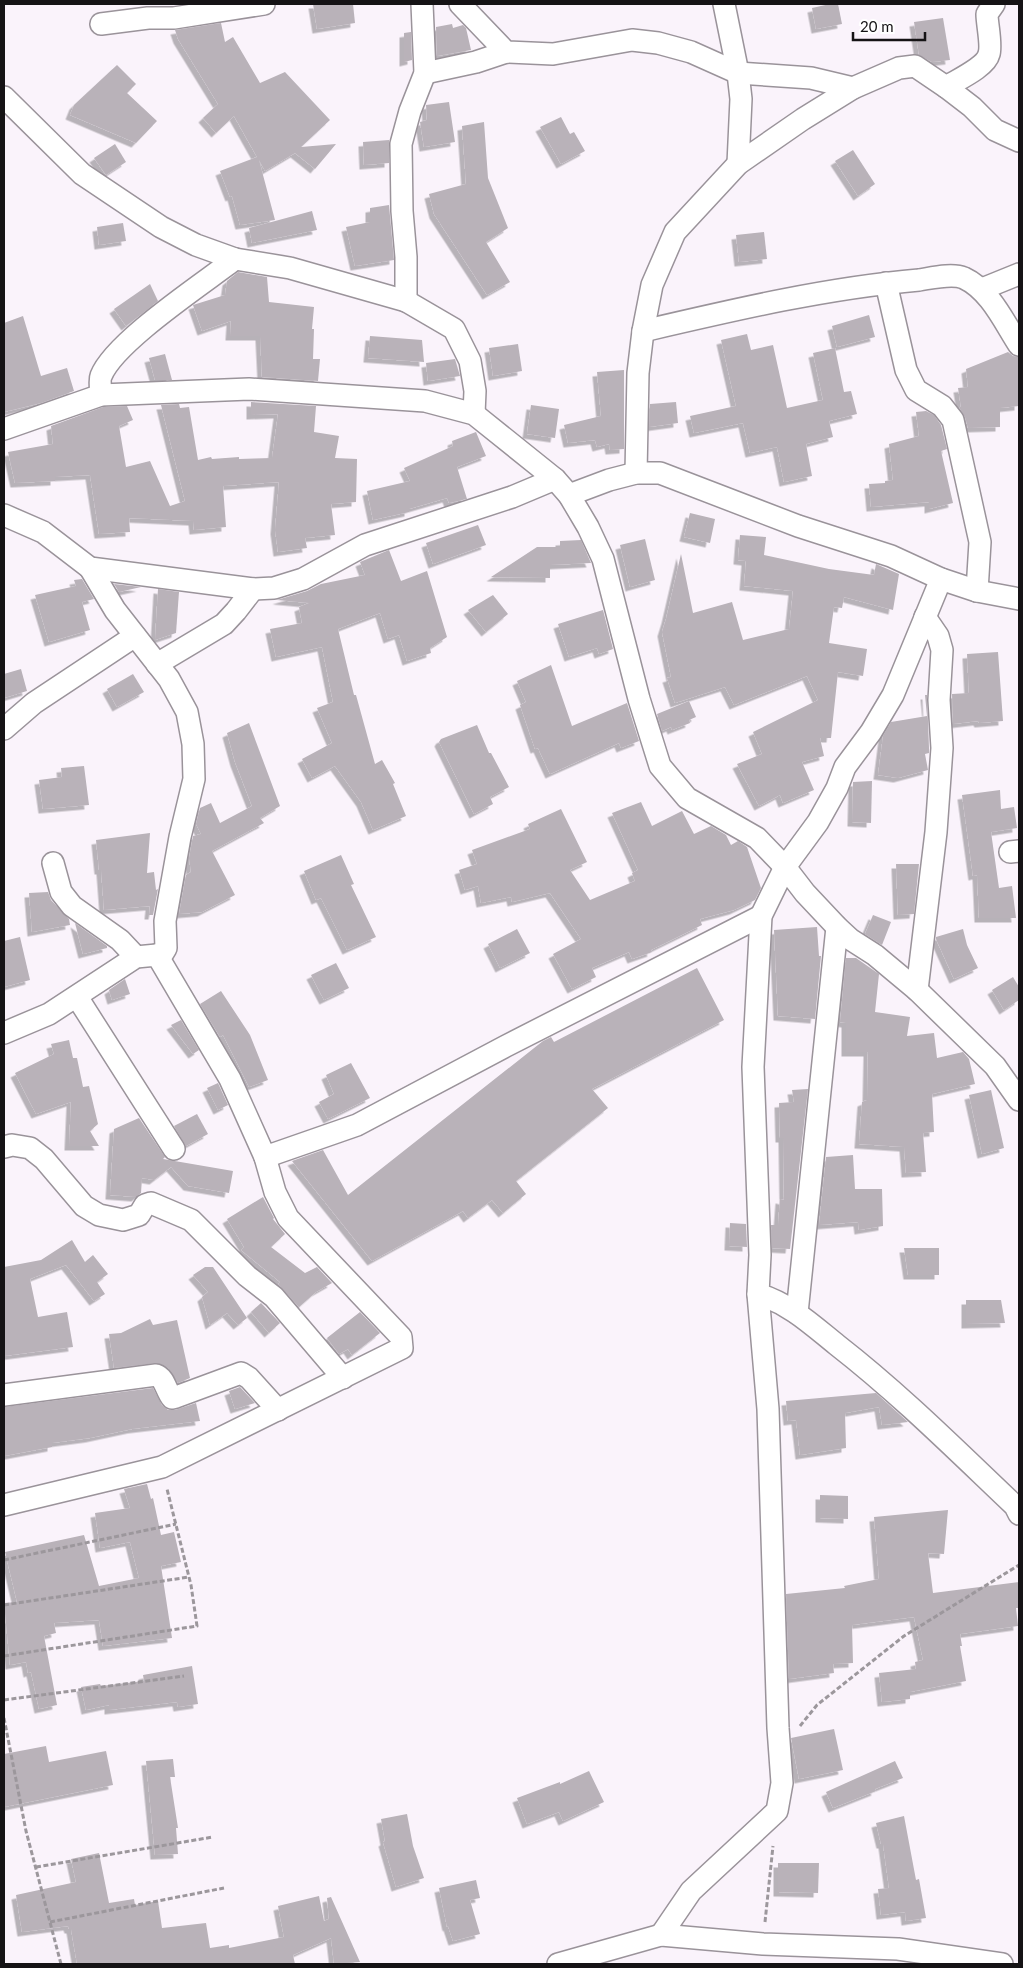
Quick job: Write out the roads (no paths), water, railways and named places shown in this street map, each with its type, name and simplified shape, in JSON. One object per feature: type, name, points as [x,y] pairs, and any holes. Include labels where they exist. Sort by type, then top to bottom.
[{"type":"street","points":[[101,24],[148,18],[174,18],[264,4]]},
{"type":"street","points":[[406,301],[401,144],[410,111],[425,72],[422,4]]},
{"type":"street","points":[[460,4],[506,52]]},
{"type":"street","points":[[724,4],[738,73],[741,99],[738,164]]},
{"type":"street","points":[[946,87],[985,61],[990,53],[986,14],[994,4]]},
{"type":"street","points":[[425,72],[476,62],[506,52],[553,54],[632,40],[658,43],[692,52],[738,73],[811,78],[853,88]]},
{"type":"street","points":[[636,472],[638,373],[642,331],[652,285],[676,232],[738,164],[803,119],[853,88],[899,68],[915,66],[946,87],[996,130],[1019,142]]},
{"type":"street","points":[[4,97],[82,174],[161,227],[196,245],[235,259],[290,268],[406,301],[454,329],[470,362],[475,391],[474,414]]},
{"type":"street","points":[[101,395],[101,377],[113,357],[145,327],[235,259]]},
{"type":"street","points":[[982,289],[1019,274]]},
{"type":"street","points":[[642,331],[735,309],[886,283],[946,277],[963,278],[982,289],[1019,345]]},
{"type":"street","points":[[886,283],[906,370],[916,390],[942,406],[953,420],[980,542],[977,591]]},
{"type":"street","points":[[4,429],[101,395],[249,389],[425,401],[474,414],[555,479],[569,495],[588,527],[603,559],[639,699],[660,766],[687,798],[757,838],[785,867],[805,893],[850,939],[875,955],[917,990],[995,1066],[1019,1100]]},
{"type":"street","points":[[569,495],[636,472],[660,474],[798,526],[891,556],[942,579],[977,591],[1019,599]]},
{"type":"street","points":[[90,568],[253,589],[274,588],[303,578],[365,545],[512,497],[555,479]]},
{"type":"street","points":[[4,515],[43,532],[90,568],[115,610],[169,679],[187,712],[193,744],[194,779],[180,837],[164,921],[166,948],[163,953],[147,956],[114,970],[49,1014],[4,1033]]},
{"type":"street","points":[[660,1935],[691,1891],[777,1811],[782,1783],[768,1409],[758,1294],[760,1255],[753,1068],[761,916],[785,867],[818,822],[837,788],[845,766],[871,732],[893,695],[942,579]]},
{"type":"street","points":[[157,664],[224,624],[253,589]]},
{"type":"street","points":[[917,990],[936,832],[942,748],[939,700],[942,650],[938,636],[925,617]]},
{"type":"street","points":[[4,729],[34,703],[135,636]]},
{"type":"street","points":[[4,1505],[162,1467],[402,1348],[401,1337],[288,1218],[275,1192],[265,1157],[230,1079],[147,956],[120,940],[72,906],[61,892],[53,863]]},
{"type":"street","points":[[265,1157],[357,1125],[506,1046],[761,916]]},
{"type":"street","points":[[797,1313],[838,927]]},
{"type":"street","points":[[77,996],[174,1149]]},
{"type":"street","points":[[4,1147],[12,1145],[30,1148],[44,1159],[84,1206],[99,1215],[123,1220],[139,1215],[145,1205],[152,1203],[191,1220],[246,1276],[274,1298],[343,1378]]},
{"type":"street","points":[[758,1294],[776,1300],[797,1313],[881,1380],[1015,1506],[1019,1514]]},
{"type":"street","points":[[4,1395],[156,1375],[162,1378],[172,1398],[241,1373],[249,1378],[278,1410]]},
{"type":"street","points":[[558,1964],[660,1935],[763,1944],[898,1949],[1002,1964]]}]
